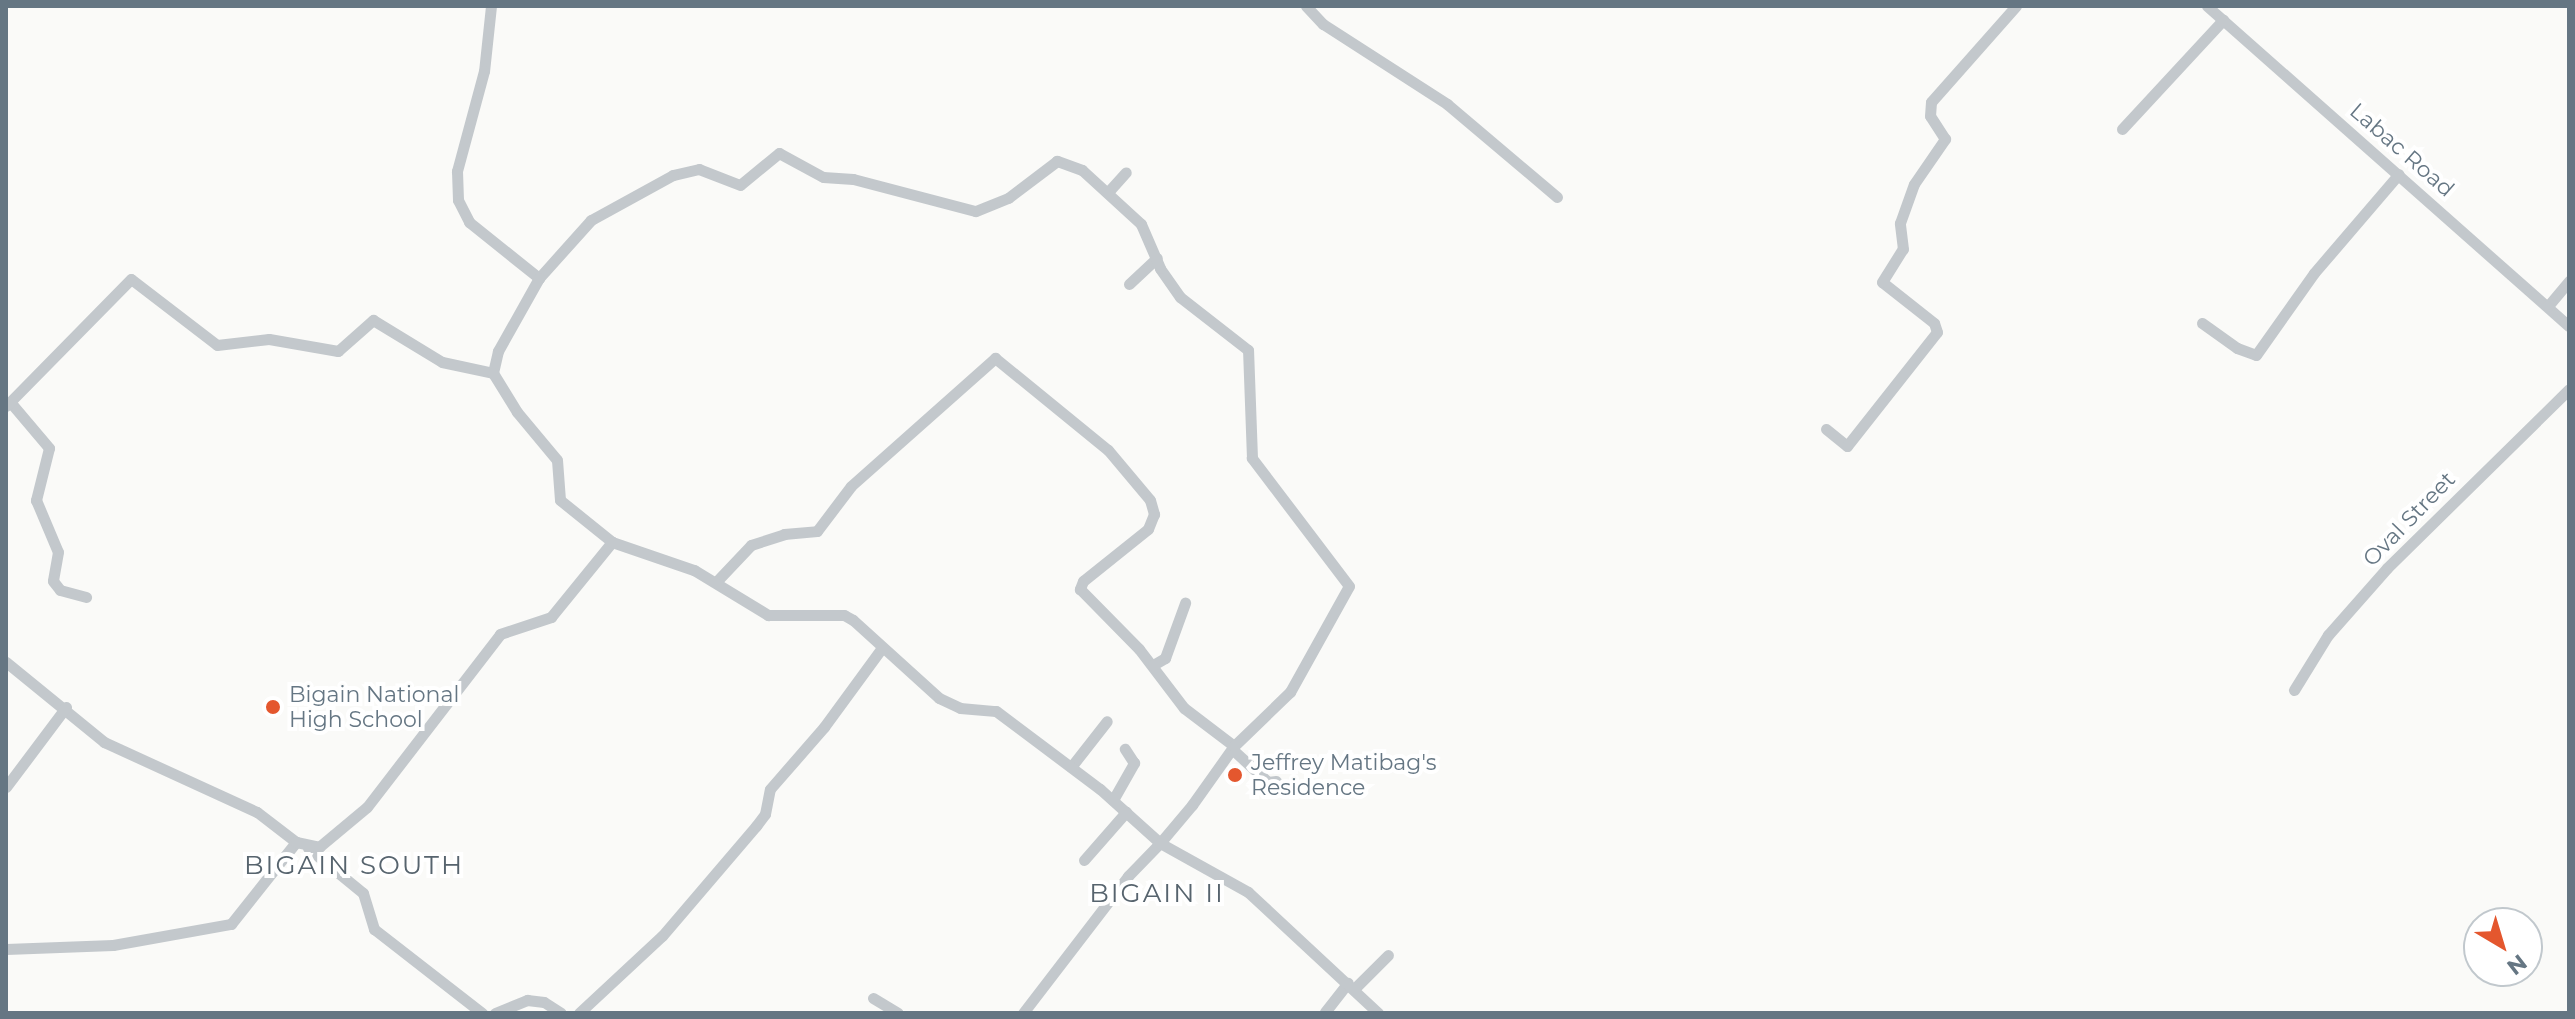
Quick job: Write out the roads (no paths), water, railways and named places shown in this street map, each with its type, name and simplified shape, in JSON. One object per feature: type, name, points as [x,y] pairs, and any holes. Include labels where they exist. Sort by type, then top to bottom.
[{"type":"street","points":[[491,6],[484,71],[457,171],[458,200],[469,222],[539,278]]},
{"type":"street","points":[[1306,6],[1323,24],[1447,104],[1557,197]]},
{"type":"street","points":[[1826,429],[1847,446],[1937,332],[1934,323],[1882,282],[1903,249],[1900,223],[1914,184],[1945,139],[1930,116],[1931,102],[2016,6]]},
{"type":"street","name":"Labac Road","points":[[2207,6],[2569,326]]},
{"type":"street","points":[[2122,129],[2223,20]]},
{"type":"street","points":[[1023,1013],[1128,876],[1160,843],[1233,747],[1298,681],[1349,586],[1252,458],[1248,350],[1180,297],[1157,258],[1149,234],[1109,191],[1062,160],[1008,198],[975,211],[868,182],[823,177],[779,153],[740,185],[691,169],[649,186],[591,220],[539,278],[498,351],[493,373],[517,412],[557,460],[560,500],[612,542],[716,582],[768,615],[844,615],[939,698],[960,708],[996,711],[1113,800],[1160,843],[1248,892],[1378,1013]]},
{"type":"street","points":[[1109,191],[1126,172]]},
{"type":"street","points":[[2202,323],[2237,348],[2256,355],[2314,273],[2399,174]]},
{"type":"street","points":[[1129,284],[1157,258]]},
{"type":"street","points":[[86,597],[60,590],[53,581],[58,552],[36,500],[49,448],[8,405],[131,279],[217,345],[269,339],[338,351],[373,320],[442,362],[493,373]]},
{"type":"street","points":[[2548,306],[2569,281]]},
{"type":"street","points":[[716,582],[751,545],[784,534],[817,531],[851,486],[995,358],[1108,450],[1150,500],[1154,514],[1148,529],[1083,581],[1080,589],[1153,665],[1184,708],[1233,747],[1268,782],[1276,781]]},
{"type":"street","name":"Oval Street","points":[[2294,690],[2328,635],[2387,568],[2569,389]]},
{"type":"street","points":[[308,848],[330,841],[367,807],[500,634],[551,617],[612,542]]},
{"type":"street","points":[[1153,665],[1165,658],[1185,603]]},
{"type":"street","points":[[579,1013],[662,936],[756,826],[765,814],[770,789],[824,727],[881,649]]},
{"type":"street","points":[[6,662],[66,707],[104,742],[257,812],[308,848],[363,893],[374,929],[482,1013]]},
{"type":"street","points":[[6,787],[66,707]]},
{"type":"street","points":[[1071,767],[1107,721]]},
{"type":"street","points":[[1113,800],[1134,763],[1125,749]]},
{"type":"street","points":[[1084,860],[1126,812]]},
{"type":"street","points":[[6,949],[113,945],[231,924],[296,842]]},
{"type":"street","points":[[1325,1012],[1388,955]]},
{"type":"street","points":[[873,998],[898,1013]]},
{"type":"street","points":[[495,1013],[527,1000],[544,1002],[561,1013]]},
{"type":"place","name":"Bigain National High School","points":[[273,707]]},
{"type":"place","name":"Jeffrey Matibag's Residence","points":[[1235,775]]},
{"type":"district","name":"BIGAIN SOUTH","points":[[354,866]]},
{"type":"district","name":"BIGAIN II","points":[[1157,894]]}]
